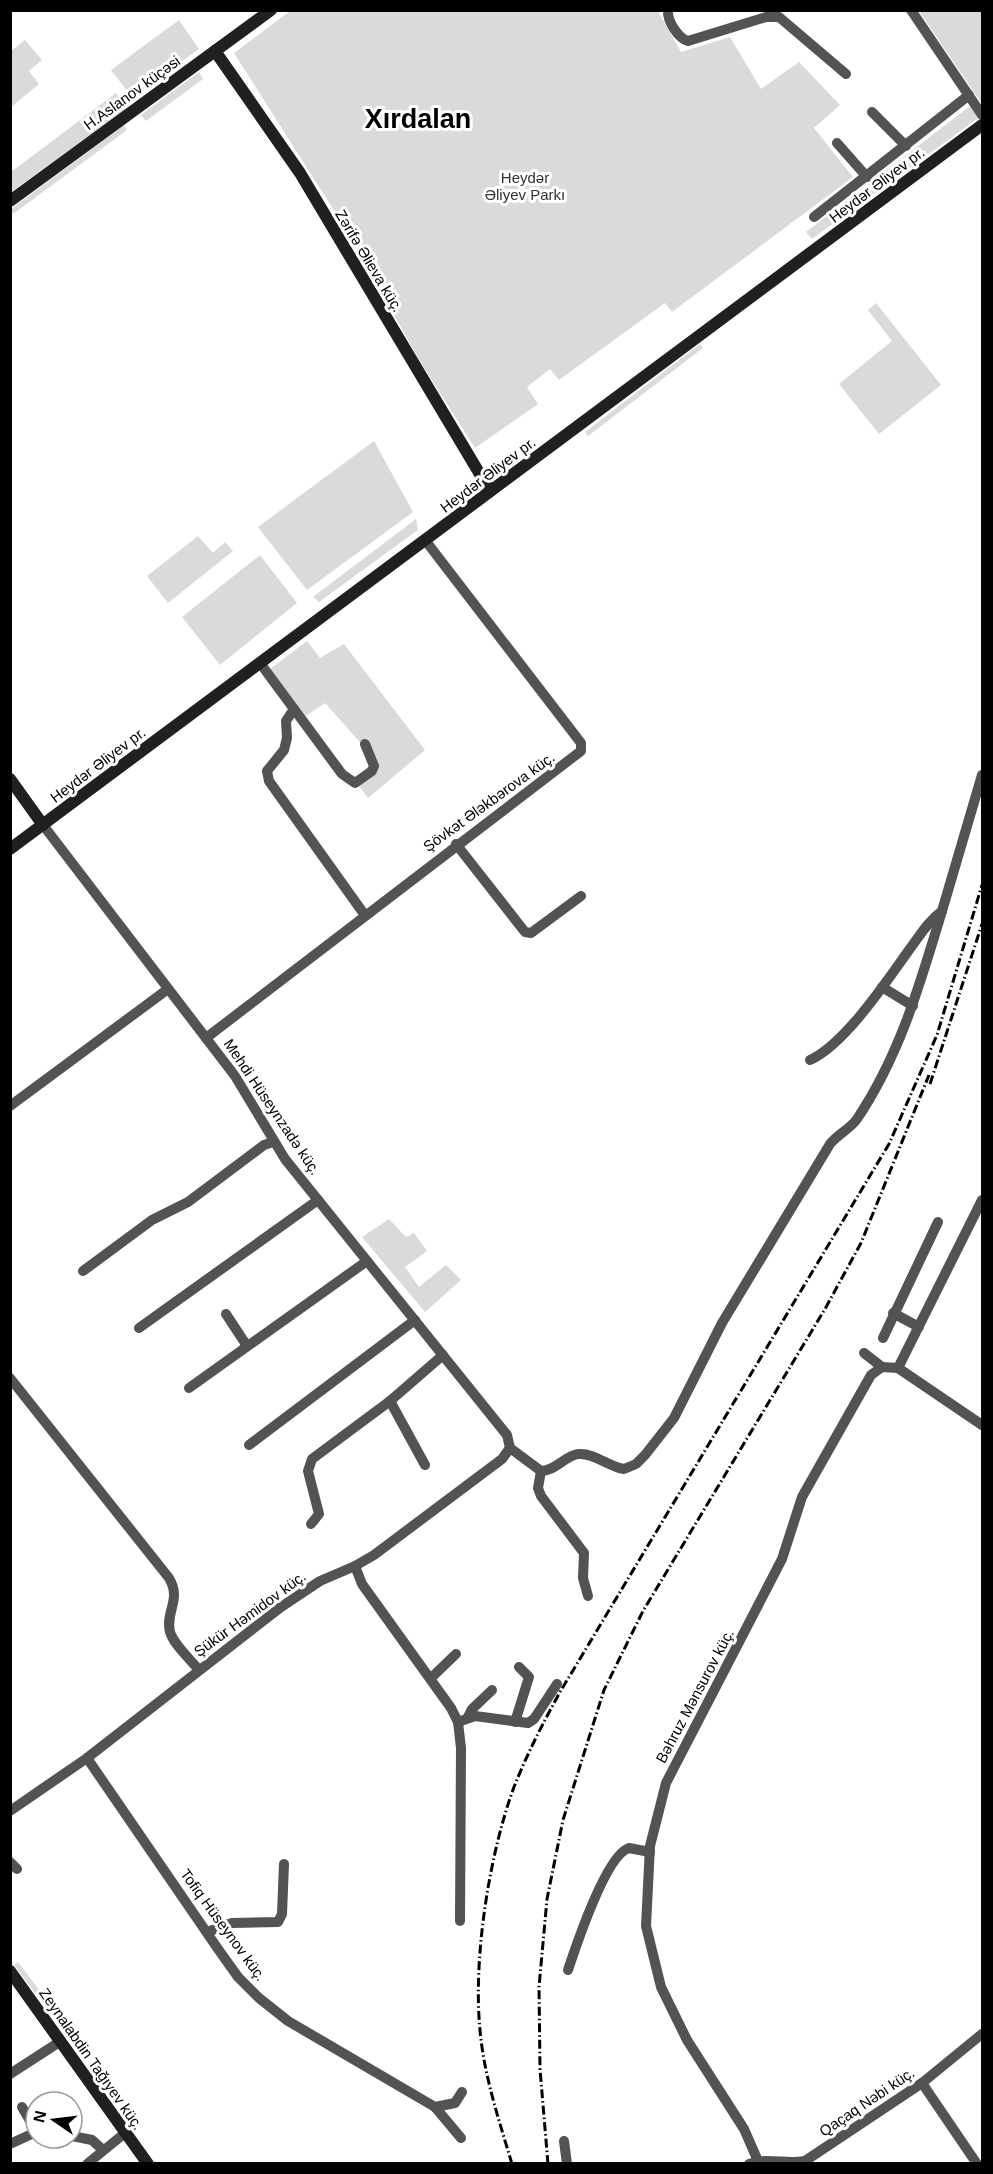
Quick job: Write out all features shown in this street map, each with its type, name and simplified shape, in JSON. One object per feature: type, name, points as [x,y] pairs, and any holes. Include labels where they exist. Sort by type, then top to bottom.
[{"type":"main road","name":"H.Aslanov küçəsi","points":[[10,201],[271,10]]},
{"type":"main road","name":"Zərifə Əlieva küç.","points":[[215,51],[300,173],[490,491]]},
{"type":"main road","name":"Heydər Əliyev pr.","points":[[10,849],[982,125]]},
{"type":"main road","name":"Mehdi Hüseynzadə küç.","points":[[10,779],[43,825]]},
{"type":"main road","name":"Zeynalabdin Tağıyev küç.","points":[[10,1971],[148,2163]]},
{"type":"street","points":[[668,10],[667,17],[681,39],[688,41],[766,17],[779,17],[846,74]]},
{"type":"street","points":[[911,10],[982,115]]},
{"type":"street","points":[[814,217],[969,95]]},
{"type":"street","points":[[872,112],[906,146]]},
{"type":"street","points":[[837,142],[867,177]]},
{"type":"street","name":"Şövkət Ələkbərova küç.","points":[[206,1038],[364,914],[579,754],[582,746],[425,540]]},
{"type":"street","points":[[260,663],[342,774],[355,783],[372,771],[374,765],[364,744]]},
{"type":"street","points":[[294,709],[286,721],[287,738],[284,750],[269,767],[268,781],[364,914]]},
{"type":"street","points":[[510,1448],[541,1471],[554,1468],[578,1454],[624,1469],[636,1464],[645,1455],[679,1409],[722,1323],[830,1144],[856,1121],[896,1052],[913,1006],[982,775]]},
{"type":"street","name":"Mehdi Hüseynzadə küç.","points":[[43,825],[235,1076],[273,1142],[507,1435],[510,1448]]},
{"type":"street","points":[[456,844],[525,932],[531,933],[581,896]]},
{"type":"street","points":[[810,1060],[836,1041],[882,987],[931,921],[942,911]]},
{"type":"street","points":[[882,987],[913,1006]]},
{"type":"street","points":[[10,1106],[168,989]]},
{"type":"street","points":[[83,1272],[152,1220],[188,1202],[259,1149],[273,1142]]},
{"type":"street","points":[[139,1328],[318,1200]]},
{"type":"street","points":[[898,1368],[982,1200]]},
{"type":"street","points":[[883,1338],[938,1222]]},
{"type":"street","points":[[189,1388],[367,1261]]},
{"type":"street","points":[[894,1313],[919,1327]]},
{"type":"street","points":[[226,1314],[247,1346]]},
{"type":"street","points":[[249,1445],[415,1320]]},
{"type":"street","points":[[864,1353],[882,1367],[898,1368],[982,1425]]},
{"type":"street","points":[[311,1524],[319,1514],[308,1471],[312,1460],[390,1401],[443,1355]]},
{"type":"street","name":"Bəhruz Mənsurov küç.","points":[[753,2162],[744,2129],[687,2040],[660,1988],[646,1926],[650,1852],[657,1810],[666,1783],[782,1559],[802,1497],[871,1376],[882,1367]]},
{"type":"street","points":[[10,1378],[169,1578],[176,1594],[169,1625],[171,1633],[199,1670]]},
{"type":"street","points":[[390,1401],[425,1465]]},
{"type":"street","name":"Şükür Həmidov küç.","points":[[10,1812],[87,1758],[304,1591],[355,1566],[502,1459],[510,1448]]},
{"type":"street","points":[[541,1471],[538,1488],[541,1496],[584,1553],[583,1578],[588,1596]]},
{"type":"street","points":[[355,1566],[362,1584],[463,1719],[460,1921]]},
{"type":"street","points":[[431,1678],[456,1654]]},
{"type":"street","points":[[515,1722],[530,1677],[519,1667]]},
{"type":"street","points":[[463,1719],[528,1723],[534,1719],[557,1684]]},
{"type":"street","points":[[463,1719],[492,1690]]},
{"type":"street","name":"Tofiq Hüseynov küç.","points":[[87,1758],[238,1977],[270,2008],[435,2107],[461,2138]]},
{"type":"street","points":[[568,1970],[593,1902],[620,1854],[629,1848],[650,1852]]},
{"type":"street","points":[[207,1932],[232,1923],[278,1922],[282,1914],[284,1864]]},
{"type":"street","name":"Qaçaq Nəbi küç.","points":[[753,2162],[806,2161],[922,2084],[982,2034]]},
{"type":"street","points":[[10,2074],[61,2041]]},
{"type":"street","points":[[922,2084],[980,2163]]},
{"type":"street","points":[[435,2107],[454,2103],[462,2092]]},
{"type":"street","points":[[22,2107],[24,2111]]},
{"type":"street","points":[[87,2163],[125,2133]]},
{"type":"street","points":[[10,2144],[24,2138]]},
{"type":"street","points":[[84,2138],[92,2140],[103,2150]]},
{"type":"street","points":[[564,2141],[567,2163]]},
{"type":"green space","name":"Heydər Əliyev Parkı","points":[[290,11],[658,11],[681,52],[730,37],[761,89],[799,62],[840,105],[814,128],[853,177],[672,312],[665,303],[559,380],[550,369],[527,387],[538,404],[475,448],[421,363],[347,231],[234,53]]},
{"type":"green space","points":[[919,11],[982,11],[982,104]]},
{"type":"green space","points":[[179,20],[199,49],[132,97],[111,70]]},
{"type":"green space","points":[[25,40],[42,60],[29,71],[39,84],[11,107],[11,51]]},
{"type":"green space","points":[[199,72],[203,79],[146,121],[141,115]]},
{"type":"green space","points":[[116,93],[126,109],[11,192],[11,172]]},
{"type":"green space","points":[[970,106],[978,118],[812,239],[806,232]]},
{"type":"green space","points":[[124,125],[127,130],[13,214],[11,209]]},
{"type":"green space","points":[[876,303],[941,385],[879,434],[839,384],[892,341],[868,310]]},
{"type":"green space","points":[[700,344],[703,348],[588,436],[585,432]]},
{"type":"green space","points":[[374,441],[413,512],[307,590],[258,527]]},
{"type":"green space","points":[[416,519],[418,530],[319,602],[313,597]]},
{"type":"green space","points":[[198,536],[213,553],[225,542],[233,551],[168,603],[147,576]]},
{"type":"green space","points":[[260,555],[297,603],[220,665],[182,617]]},
{"type":"green space","points":[[307,641],[320,658],[344,644],[425,750],[368,798],[354,779],[376,760],[325,703],[306,716],[270,669]]},
{"type":"green space","points":[[389,1219],[406,1237],[414,1233],[427,1251],[405,1267],[419,1287],[446,1265],[461,1280],[425,1312],[362,1237]]},
{"type":"green space","points":[[18,1962],[64,2023],[60,2026],[14,1965]]},
{"type":"railway","points":[[512,2164],[485,2064],[478,2002],[481,1939],[490,1875],[514,1787],[560,1692],[889,1144],[937,1035],[982,885]]},
{"type":"railway","points":[[930,1084],[982,924]]},
{"type":"railway","points":[[548,2164],[540,2069],[539,1987],[547,1899],[563,1820],[604,1690],[643,1611],[825,1309],[861,1243],[929,1075]]},
{"type":"district","name":"Xırdalan","points":[[418,119]]}]
